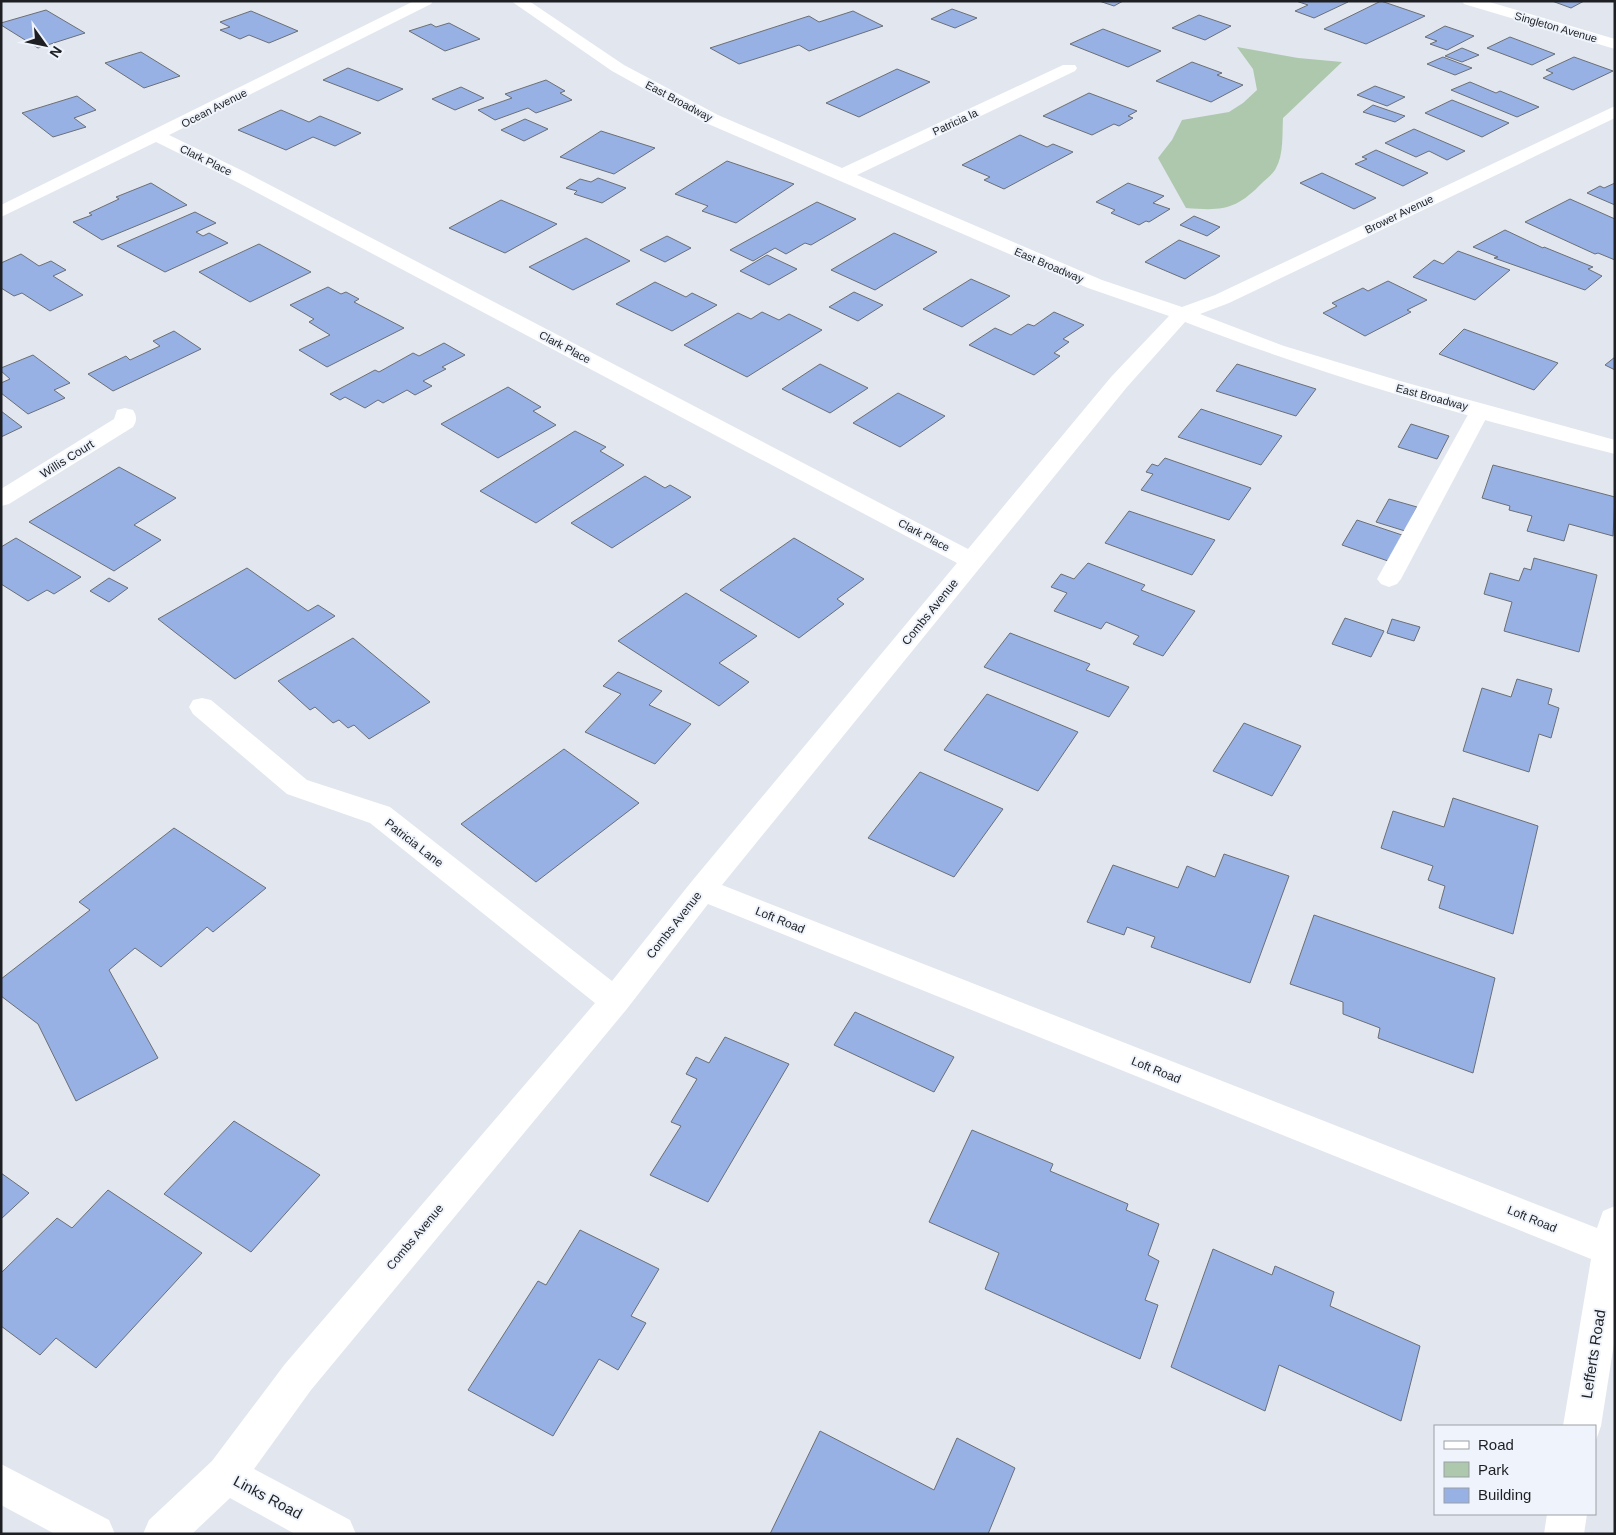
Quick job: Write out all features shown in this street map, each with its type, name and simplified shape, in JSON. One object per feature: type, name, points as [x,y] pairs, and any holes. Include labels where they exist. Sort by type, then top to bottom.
[{"type":"street","name":"Ocean Avenue","points":[[1,212],[158,136],[426,1]]},
{"type":"street","name":"East Broadway","points":[[518,1],[618,68],[712,119],[1095,284],[1277,350],[1392,386],[1615,447]]},
{"type":"street","name":"Singleton Avenue","points":[[1469,1],[1615,44]]},
{"type":"street","name":"Patricia la","points":[[842,175],[1069,68]]},
{"type":"street","name":"Brower Avenue","points":[[1182,314],[1222,299],[1615,111]]},
{"type":"street","name":"Clark Place","points":[[158,136],[241,177],[972,561]]},
{"type":"street","name":"Combs Avenue","points":[[162,1534],[226,1475],[298,1377],[615,1001],[702,889],[1118,382],[1182,314]]},
{"type":"street","name":"Willis Court","points":[[1,499],[125,422],[125,415]]},
{"type":"street","name":"Patricia Lane","points":[[202,707],[297,786],[380,815],[615,1001]]},
{"type":"street","name":"Loft Road","points":[[702,889],[1612,1236]]},
{"type":"street","name":"Lefferts Road","points":[[1582,1425],[1612,1236]]},
{"type":"street","name":"Links Road","points":[[226,1475],[336,1534]]},
{"type":"street","points":[[1,1483],[94,1534]]},
{"type":"street","points":[[1564,1534],[1568,1515]]},
{"type":"lane","points":[[1389,579],[1480,411]]},
{"type":"green space","points":[[1237,47],[1298,58],[1342,62],[1283,118],[1279,162],[1274,172],[1245,198],[1228,207],[1210,209],[1186,208],[1158,158],[1172,140],[1182,120],[1229,112],[1243,103],[1257,90],[1253,69]]},
{"type":"building","points":[[1099,1],[1123,1],[1114,6]]},
{"type":"building","points":[[1296,1],[1348,2],[1314,18],[1295,11],[1308,5]]},
{"type":"building","points":[[1381,1],[1425,16],[1366,44],[1324,29]]},
{"type":"building","points":[[1552,1],[1584,1],[1571,8]]},
{"type":"building","points":[[952,9],[977,18],[955,28],[931,19]]},
{"type":"building","points":[[46,10],[85,33],[38,48],[1,25],[1,23]]},
{"type":"building","points":[[251,11],[298,31],[269,43],[249,35],[240,39],[220,30],[230,27],[220,22]]},
{"type":"building","points":[[853,11],[883,26],[809,51],[799,45],[739,64],[710,48],[809,16],[819,22]]},
{"type":"building","points":[[1199,15],[1231,26],[1205,40],[1172,28]]},
{"type":"building","points":[[449,23],[480,39],[445,51],[409,31],[431,24],[436,27]]},
{"type":"building","points":[[1445,26],[1474,36],[1447,50],[1430,44],[1437,41],[1425,37]]},
{"type":"building","points":[[1103,29],[1161,51],[1128,67],[1070,44]]},
{"type":"building","points":[[1510,37],[1555,54],[1532,65],[1487,48]]},
{"type":"building","points":[[1462,48],[1479,55],[1462,62],[1445,56]]},
{"type":"building","points":[[141,52],[180,76],[144,88],[105,63]]},
{"type":"building","points":[[1443,57],[1472,68],[1455,75],[1427,64]]},
{"type":"building","points":[[1574,57],[1613,71],[1573,90],[1543,78],[1553,73],[1546,70]]},
{"type":"building","points":[[1192,62],[1222,73],[1217,75],[1243,85],[1211,102],[1156,81]]},
{"type":"building","points":[[348,68],[403,89],[378,101],[323,80]]},
{"type":"building","points":[[897,69],[930,82],[859,117],[826,103]]},
{"type":"building","points":[[546,80],[565,91],[560,93],[572,100],[536,113],[528,108],[495,120],[478,110],[512,98],[505,94]]},
{"type":"building","points":[[1470,82],[1496,93],[1500,91],[1539,107],[1517,117],[1451,90]]},
{"type":"building","points":[[1375,86],[1405,97],[1387,106],[1357,95]]},
{"type":"building","points":[[461,87],[484,98],[455,110],[432,99]]},
{"type":"building","points":[[1089,93],[1137,111],[1128,116],[1133,118],[1119,126],[1114,124],[1092,135],[1043,116]]},
{"type":"building","points":[[77,96],[96,110],[74,118],[86,127],[53,137],[22,113]]},
{"type":"building","points":[[1452,100],[1509,123],[1482,137],[1425,113]]},
{"type":"building","points":[[1373,105],[1405,116],[1395,122],[1363,112]]},
{"type":"building","points":[[281,110],[309,122],[320,116],[361,133],[335,146],[313,137],[286,150],[238,130]]},
{"type":"building","points":[[525,119],[548,129],[524,141],[501,130]]},
{"type":"building","points":[[1414,129],[1465,151],[1447,160],[1429,151],[1416,157],[1385,143]]},
{"type":"building","points":[[601,131],[655,148],[614,174],[560,157]]},
{"type":"building","points":[[1020,135],[1047,147],[1053,144],[1073,152],[1004,189],[984,180],[990,177],[962,165]]},
{"type":"building","points":[[1376,150],[1428,173],[1403,186],[1355,164],[1367,159],[1362,157]]},
{"type":"building","points":[[727,161],[794,184],[736,223],[702,211],[708,206],[675,194]]},
{"type":"building","points":[[1322,173],[1376,198],[1354,209],[1300,183]]},
{"type":"building","points":[[598,178],[626,188],[602,203],[574,194],[577,191],[566,188],[580,179],[591,182]]},
{"type":"building","points":[[151,183],[187,205],[102,240],[73,222],[92,215],[89,213],[119,199],[116,197]]},
{"type":"building","points":[[1128,183],[1164,196],[1153,203],[1170,209],[1149,222],[1146,221],[1139,225],[1111,213],[1115,210],[1096,202]]},
{"type":"building","points":[[1615,183],[1615,205],[1587,193],[1600,186],[1604,188]]},
{"type":"building","points":[[1570,199],[1615,219],[1615,260],[1598,253],[1595,254],[1525,222]]},
{"type":"building","points":[[501,200],[557,224],[505,253],[449,228]]},
{"type":"building","points":[[817,202],[856,219],[811,245],[805,243],[786,254],[775,248],[753,261],[730,250]]},
{"type":"building","points":[[195,212],[216,223],[196,232],[203,236],[209,233],[228,243],[165,272],[117,246]]},
{"type":"building","points":[[1194,216],[1220,227],[1207,236],[1180,225]]},
{"type":"building","points":[[1505,230],[1543,248],[1593,267],[1588,269],[1602,276],[1585,290],[1494,258],[1498,257],[1473,247]]},
{"type":"building","points":[[894,233],[937,252],[875,290],[831,270]]},
{"type":"building","points":[[667,236],[691,248],[665,262],[640,250]]},
{"type":"building","points":[[586,238],[630,261],[573,290],[529,267]]},
{"type":"building","points":[[1179,240],[1220,256],[1185,279],[1145,262]]},
{"type":"building","points":[[259,244],[311,272],[250,302],[199,272]]},
{"type":"building","points":[[1458,251],[1510,270],[1475,300],[1413,277],[1434,260],[1443,264]]},
{"type":"building","points":[[21,254],[39,266],[51,261],[66,270],[53,276],[83,295],[50,311],[22,293],[14,296],[1,288],[1,263]]},
{"type":"building","points":[[767,255],[797,269],[769,285],[740,271]]},
{"type":"building","points":[[971,279],[1010,296],[962,327],[923,309]]},
{"type":"building","points":[[1388,281],[1427,300],[1407,310],[1411,312],[1365,336],[1323,313],[1337,306],[1332,303],[1363,288],[1368,291]]},
{"type":"building","points":[[655,282],[686,297],[692,293],[717,305],[672,331],[616,304]]},
{"type":"building","points":[[328,287],[341,294],[346,292],[359,299],[354,302],[404,328],[327,367],[299,350],[330,335],[309,322],[314,319],[290,305]]},
{"type":"building","points":[[854,292],[883,305],[858,321],[829,307]]},
{"type":"building","points":[[762,312],[779,320],[789,314],[822,330],[747,377],[684,345],[738,313],[751,319]]},
{"type":"building","points":[[1054,312],[1084,325],[1063,339],[1069,342],[1054,353],[1060,356],[1034,375],[969,345],[995,328],[1011,335],[1028,324],[1034,326]]},
{"type":"building","points":[[1464,329],[1558,363],[1534,390],[1439,354]]},
{"type":"building","points":[[174,331],[201,349],[113,391],[88,374],[126,356],[130,360],[160,346],[153,341]]},
{"type":"building","points":[[444,343],[465,355],[442,367],[446,369],[423,381],[432,386],[415,395],[407,390],[383,403],[378,400],[365,408],[345,397],[340,400],[330,394],[375,370],[379,372],[413,353],[419,356]]},
{"type":"building","points":[[33,355],[70,383],[54,390],[65,398],[28,414],[1,393],[1,383],[10,379],[1,371],[1,368]]},
{"type":"building","points":[[1615,357],[1615,370],[1605,365]]},
{"type":"building","points":[[820,364],[868,388],[830,413],[782,389]]},
{"type":"building","points":[[1237,364],[1316,389],[1296,416],[1216,391]]},
{"type":"building","points":[[508,387],[541,407],[533,411],[556,425],[498,458],[441,424]]},
{"type":"building","points":[[898,393],[945,416],[900,447],[853,423]]},
{"type":"building","points":[[1201,409],[1282,436],[1261,465],[1178,437]]},
{"type":"building","points":[[1,411],[22,427],[1,437]]},
{"type":"building","points":[[1411,424],[1449,436],[1437,459],[1398,447]]},
{"type":"building","points":[[575,431],[606,447],[600,451],[624,465],[536,523],[480,491]]},
{"type":"building","points":[[1165,458],[1251,488],[1229,520],[1141,490],[1153,474],[1146,472],[1152,464],[1158,466]]},
{"type":"building","points":[[1493,465],[1615,497],[1613,536],[1569,524],[1564,541],[1527,531],[1532,516],[1509,510],[1510,506],[1482,498]]},
{"type":"building","points":[[119,467],[176,498],[134,525],[161,540],[114,571],[29,522]]},
{"type":"building","points":[[645,476],[665,488],[670,485],[691,497],[612,548],[571,523]]},
{"type":"building","points":[[1389,499],[1417,507],[1405,531],[1376,522]]},
{"type":"building","points":[[1129,511],[1215,540],[1192,575],[1105,543]]},
{"type":"building","points":[[1357,520],[1402,535],[1388,561],[1342,545]]},
{"type":"building","points":[[16,538],[81,577],[54,594],[47,590],[28,601],[1,584],[1,547]]},
{"type":"building","points":[[794,538],[864,579],[837,599],[844,604],[799,638],[720,590]]},
{"type":"building","points":[[1534,558],[1597,575],[1579,652],[1504,631],[1512,602],[1484,594],[1490,573],[1519,581],[1524,568],[1531,570]]},
{"type":"building","points":[[1088,563],[1145,585],[1141,590],[1195,611],[1163,656],[1133,644],[1139,636],[1106,622],[1101,629],[1054,611],[1067,593],[1051,587],[1061,574],[1074,579]]},
{"type":"building","points":[[247,568],[308,611],[318,605],[335,616],[235,679],[158,619]]},
{"type":"building","points":[[109,578],[128,588],[109,602],[90,591]]},
{"type":"building","points":[[686,593],[757,636],[719,663],[749,682],[719,706],[618,641]]},
{"type":"building","points":[[1345,618],[1384,631],[1371,657],[1332,644]]},
{"type":"building","points":[[1392,619],[1420,627],[1414,641],[1387,633]]},
{"type":"building","points":[[1010,633],[1090,664],[1086,670],[1129,687],[1109,717],[984,667]]},
{"type":"building","points":[[353,638],[430,702],[369,739],[354,725],[348,728],[339,720],[333,723],[315,707],[310,710],[278,681]]},
{"type":"building","points":[[618,672],[662,691],[649,705],[691,724],[655,764],[585,732],[621,694],[603,686]]},
{"type":"building","points":[[1517,679],[1552,689],[1548,704],[1559,708],[1551,738],[1539,734],[1529,772],[1463,751],[1482,688],[1511,697]]},
{"type":"building","points":[[987,694],[1078,732],[1038,791],[944,750]]},
{"type":"building","points":[[1244,723],[1301,746],[1272,796],[1213,771]]},
{"type":"building","points":[[564,749],[639,803],[536,882],[461,824]]},
{"type":"building","points":[[920,772],[1003,809],[954,877],[868,838]]},
{"type":"building","points":[[1453,798],[1538,826],[1513,934],[1439,908],[1445,886],[1428,880],[1433,866],[1381,848],[1393,811],[1444,827]]},
{"type":"building","points":[[174,828],[266,888],[213,932],[207,927],[161,967],[135,948],[109,970],[158,1058],[76,1101],[38,1024],[1,996],[1,979],[90,910],[79,902]]},
{"type":"building","points":[[1224,854],[1289,876],[1250,983],[1151,947],[1155,937],[1127,927],[1124,935],[1087,922],[1113,865],[1178,888],[1187,866],[1215,877]]},
{"type":"building","points":[[1314,915],[1495,978],[1473,1073],[1378,1038],[1380,1028],[1343,1014],[1343,1002],[1290,984]]},
{"type":"building","points":[[855,1012],[954,1057],[934,1092],[834,1045]]},
{"type":"building","points":[[725,1037],[789,1064],[708,1202],[650,1175],[681,1126],[671,1122],[697,1079],[686,1074],[696,1057],[709,1063]]},
{"type":"building","points":[[234,1121],[320,1175],[251,1252],[164,1194]]},
{"type":"building","points":[[972,1130],[1053,1164],[1050,1171],[1128,1204],[1126,1210],[1159,1224],[1148,1255],[1159,1261],[1145,1300],[1158,1305],[1140,1359],[985,1289],[999,1253],[929,1222]]},
{"type":"building","points":[[1,1173],[29,1193],[1,1219]]},
{"type":"building","points":[[108,1190],[202,1253],[96,1368],[56,1338],[40,1355],[1,1326],[1,1273],[57,1218],[72,1228]]},
{"type":"building","points":[[580,1230],[659,1269],[631,1316],[646,1323],[618,1370],[599,1359],[553,1436],[468,1390],[538,1281],[546,1285]]},
{"type":"building","points":[[1213,1249],[1272,1275],[1275,1266],[1334,1292],[1330,1306],[1420,1346],[1401,1421],[1279,1365],[1265,1411],[1171,1367]]},
{"type":"building","points":[[820,1431],[934,1490],[957,1438],[1015,1468],[988,1534],[770,1534]]}]
